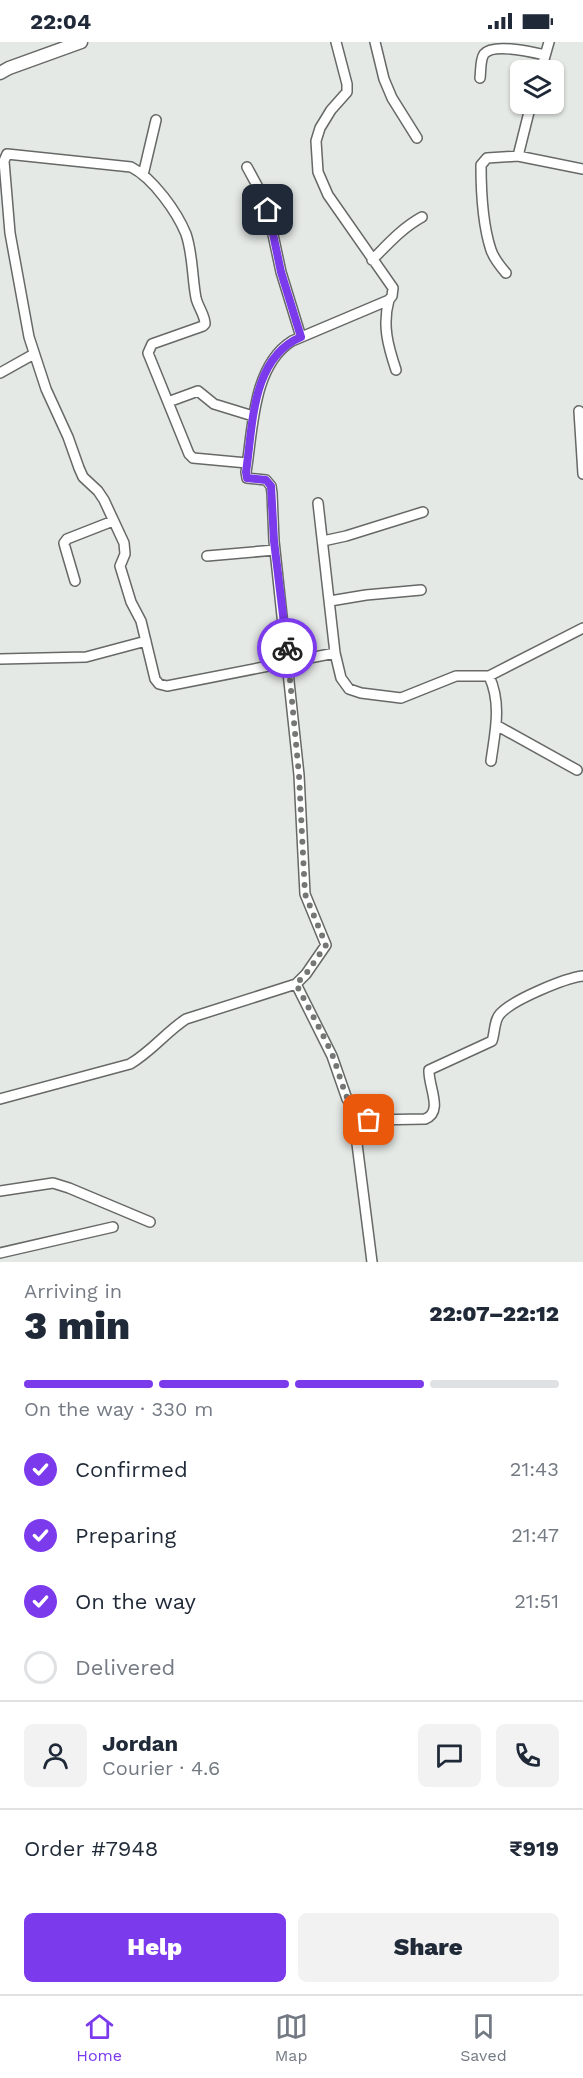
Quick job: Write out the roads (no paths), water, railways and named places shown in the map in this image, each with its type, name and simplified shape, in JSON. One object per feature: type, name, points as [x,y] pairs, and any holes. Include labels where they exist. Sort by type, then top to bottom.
[{"type":"street","points":[[0,73],[81,42]]},
{"type":"street","points":[[336,42],[347,92],[331,110],[320,128],[316,141],[318,172],[328,195],[393,288],[385,314],[387,341],[396,370]]},
{"type":"street","points":[[375,42],[384,79],[392,98],[417,138]]},
{"type":"street","points":[[544,60],[549,42]]},
{"type":"street","points":[[480,78],[482,58],[490,50],[517,50],[545,54]]},
{"type":"street","points":[[518,156],[528,114]]},
{"type":"street","points":[[143,175],[156,120]]},
{"type":"street","points":[[247,463],[193,458],[189,454],[148,352],[152,344],[203,326],[205,320],[196,300],[193,268],[186,234],[168,203],[143,175],[131,167],[3,153],[10,233],[23,314],[34,354],[46,389],[83,477],[98,491],[125,549],[120,566],[131,602],[141,621],[156,679],[162,686],[335,654]]},
{"type":"street","points":[[506,273],[491,249],[483,201],[481,165],[488,158],[518,156],[583,169]]},
{"type":"street","points":[[247,167],[266,202],[281,272],[301,337]]},
{"type":"street","points":[[372,260],[408,225],[422,218]]},
{"type":"street","points":[[0,1099],[130,1064],[148,1052],[170,1029],[186,1019],[296,984],[306,974],[326,945],[305,894],[299,775],[275,550],[271,486],[266,480],[247,478],[247,463],[253,416],[261,385],[274,356],[282,347],[301,337],[389,300]]},
{"type":"street","points":[[0,373],[34,354]]},
{"type":"street","points":[[168,402],[198,391],[214,404],[253,416]]},
{"type":"street","points":[[579,411],[583,474]]},
{"type":"street","points":[[318,503],[335,654],[341,678],[349,689],[395,698],[407,696],[456,676],[489,676],[583,628]]},
{"type":"street","points":[[323,541],[423,512]]},
{"type":"street","points":[[75,581],[64,543],[66,539],[113,521]]},
{"type":"street","points":[[207,556],[275,550]]},
{"type":"street","points":[[330,602],[366,595],[421,590]]},
{"type":"street","points":[[0,659],[69,659],[103,653],[146,641]]},
{"type":"street","points":[[489,676],[496,695],[496,725],[491,760]]},
{"type":"street","points":[[496,725],[577,770]]},
{"type":"street","points":[[372,1262],[355,1128],[361,1122],[431,1117],[435,1113],[435,1106],[428,1078],[429,1070],[492,1041],[497,1018],[500,1013],[512,1005],[567,979],[583,976]]},
{"type":"street","points":[[296,984],[332,1056],[346,1099],[361,1122]]},
{"type":"street","points":[[0,1191],[53,1183],[150,1222]]},
{"type":"street","points":[[0,1253],[113,1227]]}]
